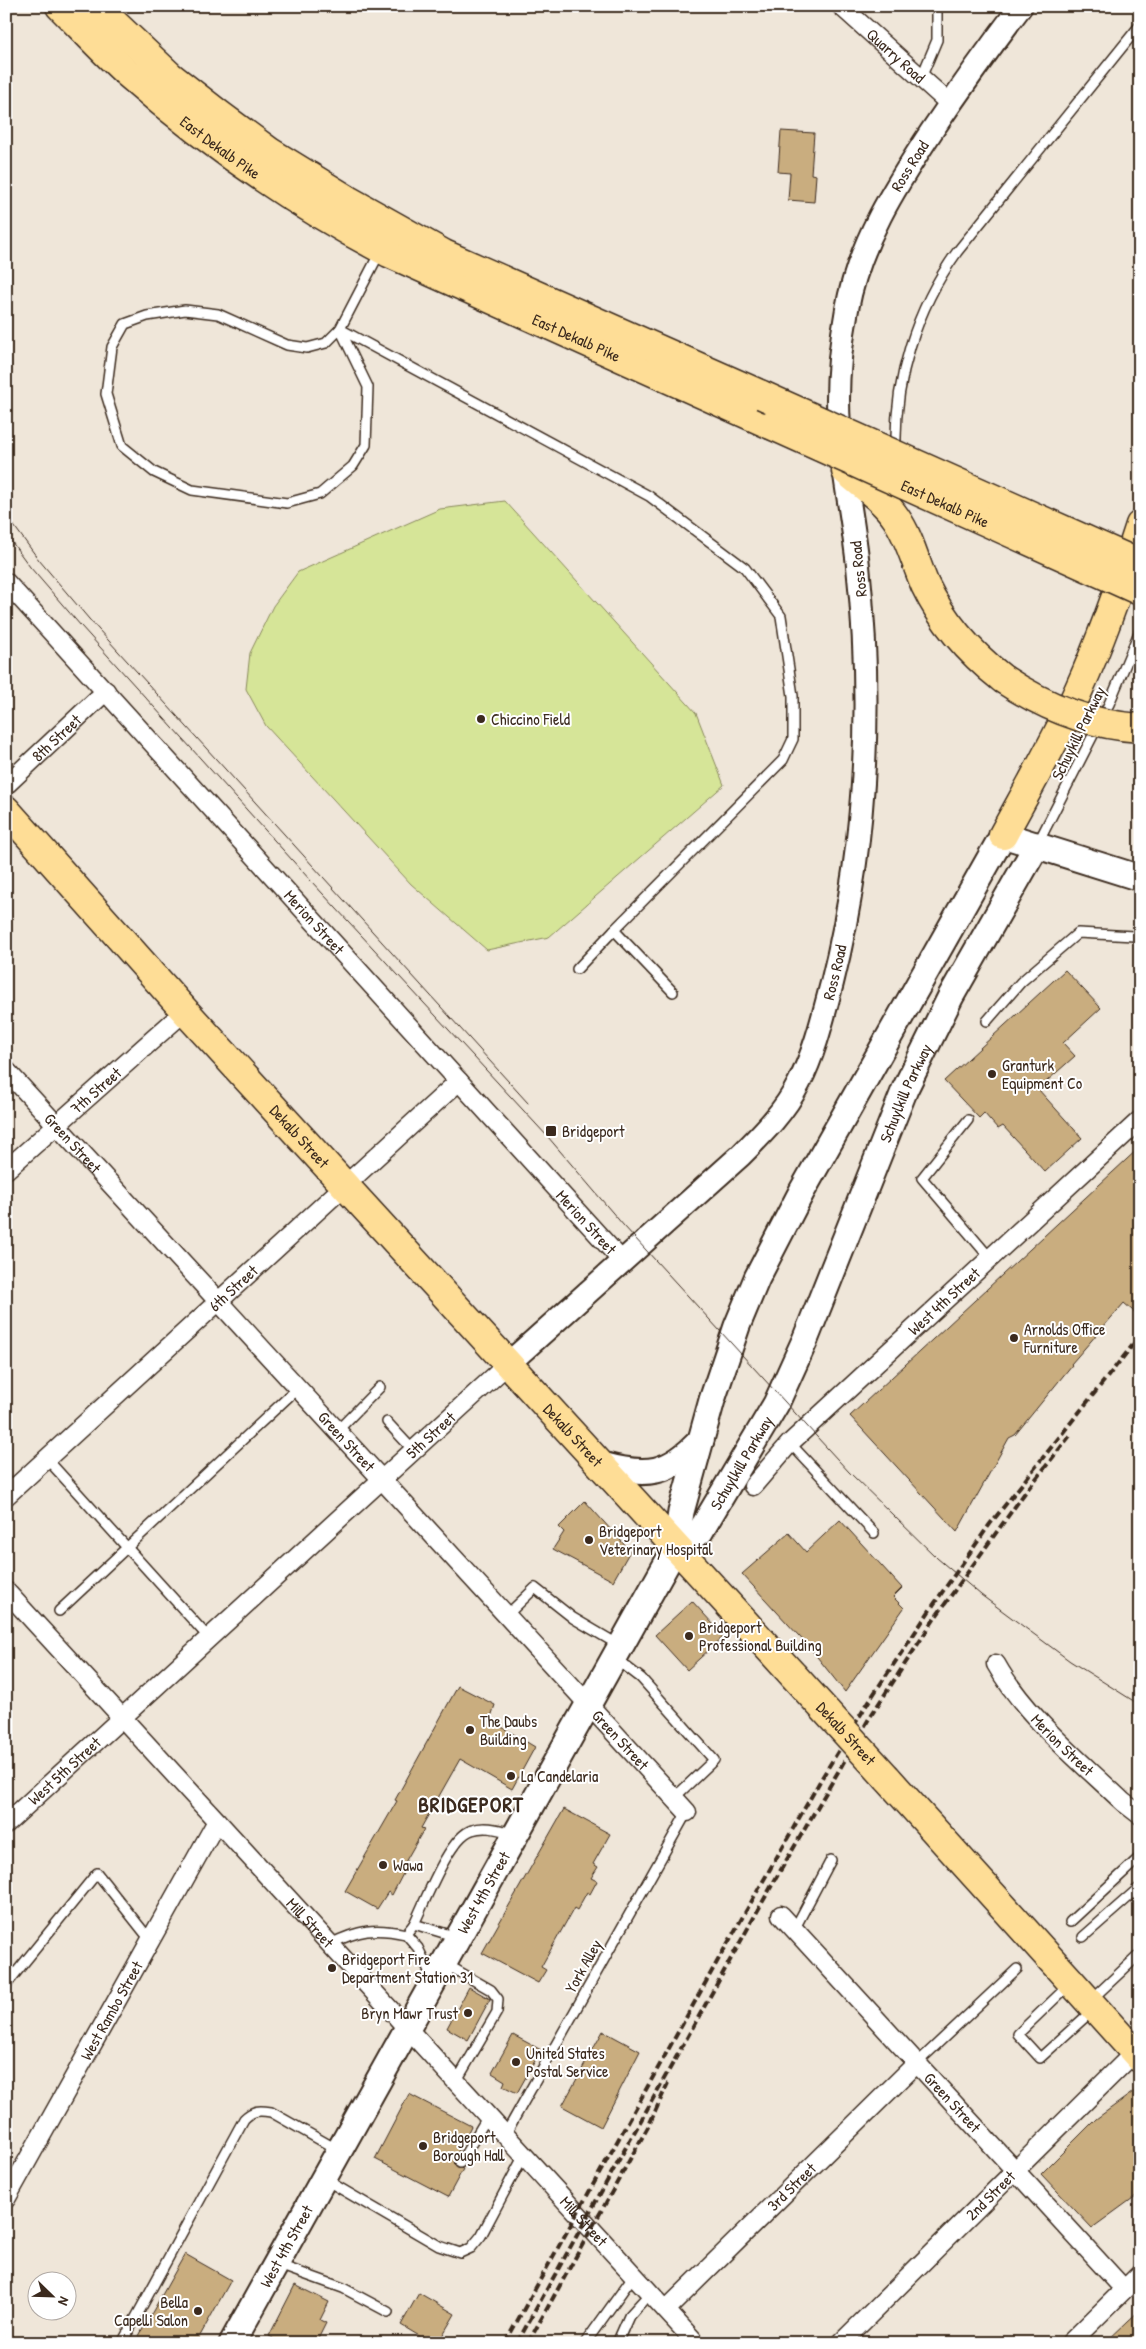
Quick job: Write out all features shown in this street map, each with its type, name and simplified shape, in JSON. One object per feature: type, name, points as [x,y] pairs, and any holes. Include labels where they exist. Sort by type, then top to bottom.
[{"type":"highway","name":"East Dekalb Pike","points":[[60,6],[126,72],[193,129],[331,222],[381,249],[1140,590]]},
{"type":"highway","name":"East Dekalb Pike","points":[[96,6],[170,76],[220,116],[270,152],[348,200],[444,254],[1140,564]]},
{"type":"highway","points":[[846,471],[887,505],[905,530],[920,573],[938,609],[967,647],[1003,679],[1024,693],[1065,712],[1099,723],[1140,728]]},
{"type":"highway","points":[[1003,835],[1051,746],[1078,690],[1110,611],[1140,525]]},
{"type":"highway","name":"Dekalb Street","points":[[6,810],[185,1011],[509,1363],[971,1872],[1138,2052]]},
{"type":"main road","points":[[1003,835],[1140,878]]},
{"type":"main road","name":"Schuylkill Parkway","points":[[676,1547],[681,1512],[701,1440],[737,1326],[779,1234],[1003,835]]},
{"type":"main road","name":"Schuylkill Parkway","points":[[676,1547],[700,1532],[776,1404],[805,1340],[905,1088],[951,996],[1037,846]]},
{"type":"main road","points":[[602,1465],[633,1472],[656,1471],[679,1461],[701,1440]]},
{"type":"main road","name":"West 4th Street","points":[[232,2343],[676,1547]]},
{"type":"street","name":"Quarry Road","points":[[841,6],[950,104]]},
{"type":"street","name":"Ross Road","points":[[742,1155],[769,1127],[785,1106],[799,1083],[810,1058],[840,951],[852,883],[865,755],[866,691],[858,567],[839,427],[838,390],[847,307],[870,235],[887,203],[950,104],[1021,6]]},
{"type":"street","name":"Merion Street","points":[[6,582],[622,1261]]},
{"type":"street","name":"8th Street","points":[[6,786],[106,691]]},
{"type":"street","name":"7th Street","points":[[6,1170],[185,1011]]},
{"type":"street","name":"Green Street","points":[[6,1070],[687,1812]]},
{"type":"street","name":"6th Street","points":[[6,1496],[459,1081]]},
{"type":"street","name":"West 4th Street","points":[[753,1486],[790,1443],[1140,1120]]},
{"type":"street","name":"5th Street","points":[[122,1717],[509,1363],[742,1155]]},
{"type":"street","name":"Mill Street","points":[[6,1591],[696,2343]]},
{"type":"street","name":"Merion Street","points":[[996,1664],[1006,1682],[1026,1705],[1123,1802],[1140,1815]]},
{"type":"street","name":"West 5th Street","points":[[6,1824],[122,1717]]},
{"type":"street","name":"West Rambo Street","points":[[6,2198],[217,1822]]},
{"type":"street","name":"Green Street","points":[[781,1915],[1124,2289]]},
{"type":"street","name":"2nd Street","points":[[841,2343],[1015,2170],[1138,2052]]},
{"type":"street","name":"3rd Street","points":[[666,2310],[917,2064]]},
{"type":"street","points":[[1070,2343],[1140,2274]]},
{"type":"lane","points":[[921,78],[937,40],[937,6]]},
{"type":"lane","points":[[900,493],[897,467],[897,418],[904,371],[916,329],[934,288],[957,252],[1140,25]]},
{"type":"lane","points":[[340,329],[368,386],[366,445],[353,466],[320,494],[287,503],[192,490],[154,472],[122,446],[106,394],[112,347],[125,324],[148,316],[185,310],[218,314],[287,345],[307,348],[326,342],[340,329],[381,249]]},
{"type":"lane","points":[[340,329],[649,496],[745,568],[781,616],[793,696],[793,739],[783,760],[577,969]]},
{"type":"lane","points":[[903,510],[910,543]]},
{"type":"lane","name":"Schuykill Parkway","points":[[1037,846],[1105,712],[1140,630]]},
{"type":"lane","points":[[614,930],[673,992]]},
{"type":"lane","points":[[987,1021],[1020,982],[1078,933],[1134,936],[1140,940]]},
{"type":"lane","points":[[968,1120],[922,1178],[990,1258]]},
{"type":"lane","points":[[336,1431],[380,1387]]},
{"type":"lane","points":[[59,1611],[298,1388]]},
{"type":"lane","points":[[387,1422],[414,1451]]},
{"type":"lane","points":[[790,1443],[874,1533]]},
{"type":"lane","points":[[47,1458],[209,1638]]},
{"type":"lane","points":[[506,1616],[536,1588],[618,1652],[714,1760],[674,1798]]},
{"type":"lane","name":"York Alley","points":[[505,2135],[687,1812]]},
{"type":"lane","points":[[406,1934],[414,1924],[452,1848],[461,1836],[470,1830],[480,1828],[516,1834]]},
{"type":"lane","points":[[1070,1922],[1140,1858]]},
{"type":"lane","points":[[794,1930],[831,1860]]},
{"type":"lane","points":[[6,1986],[97,1874],[151,1941]]},
{"type":"lane","points":[[1083,1937],[1140,1887]]},
{"type":"lane","points":[[414,1924],[458,1938]]},
{"type":"lane","points":[[330,1944],[353,1933],[370,1929],[406,1934],[439,1972],[491,1990],[498,1999],[497,2012],[456,2082]]},
{"type":"lane","points":[[1086,1997],[1040,2058],[1018,2034],[1086,1997],[1140,1954]]},
{"type":"lane","points":[[917,2064],[1017,1969]]},
{"type":"lane","points":[[122,2343],[244,2119],[251,2112],[260,2110],[271,2112],[340,2151]]},
{"type":"lane","points":[[460,2163],[488,2116]]},
{"type":"lane","points":[[324,2179],[438,2246],[460,2253],[471,2248],[481,2236],[524,2155]]},
{"type":"lane","points":[[276,2264],[343,2288],[388,2312]]},
{"type":"lane","points":[[584,2343],[634,2275]]},
{"type":"lane","points":[[617,2343],[629,2316],[650,2293]]},
{"type":"green space","name":"Chiccino Field","points":[[505,501],[696,713],[724,785],[549,937],[487,950],[411,884],[266,726],[246,689],[250,653],[273,606],[298,572],[440,509]]},
{"type":"building","points":[[781,131],[814,133],[811,174],[816,175],[814,202],[788,200],[790,173],[778,172]]},
{"type":"building","name":"Granturk Equipment Co","points":[[1065,970],[1101,1008],[1063,1043],[1075,1056],[1038,1089],[1082,1138],[1045,1172],[1003,1126],[998,1129],[984,1113],[979,1118],[944,1081]]},
{"type":"building","name":"Arnolds Office Furniture","points":[[1140,1147],[1140,1317],[1124,1303],[1071,1364],[1015,1435],[1009,1438],[957,1532],[850,1416]]},
{"type":"building","name":"Bridgeport Veterinary Hospital","points":[[585,1501],[630,1551],[613,1581],[553,1549],[564,1532],[559,1527]]},
{"type":"building","points":[[840,1520],[902,1588],[893,1597],[904,1608],[845,1692],[810,1648],[742,1574],[789,1533],[806,1552]]},
{"type":"building","name":"Bridgeport Professional Building","points":[[692,1601],[724,1636],[687,1670],[655,1635]]},
{"type":"building","points":[[458,1686],[495,1705],[490,1720],[535,1747],[512,1789],[460,1759],[421,1828],[424,1829],[404,1864],[407,1866],[392,1895],[388,1892],[377,1909],[345,1891],[397,1801],[395,1800]]},
{"type":"building","points":[[564,1809],[610,1834],[593,1864],[598,1867],[591,1878],[597,1881],[590,1894],[587,1892],[577,1910],[574,1908],[541,1967],[546,1970],[538,1983],[482,1953]]},
{"type":"building","name":"Bryn Mawr Trust","points":[[469,1987],[490,1999],[468,2040],[447,2028]]},
{"type":"building","points":[[603,2031],[640,2051],[601,2127],[562,2106]]},
{"type":"building","name":"United States Postal Service","points":[[513,2035],[541,2050],[517,2093],[503,2086],[505,2081],[492,2073]]},
{"type":"building","points":[[1140,2087],[1140,2193],[1092,2228],[1041,2174],[1096,2119]]},
{"type":"building","name":"Bridgeport Borough Hall","points":[[409,2094],[471,2126],[454,2160],[455,2166],[463,2169],[448,2197],[375,2159]]},
{"type":"building","points":[[185,2254],[231,2280],[196,2343],[135,2343]]},
{"type":"building","points":[[295,2285],[329,2302],[320,2320],[326,2323],[316,2343],[271,2343],[273,2338],[269,2336]]},
{"type":"building","points":[[419,2293],[455,2314],[438,2343],[431,2343],[401,2325]]},
{"type":"building","points":[[1140,2310],[1140,2343],[1105,2343],[1128,2321]]},
{"type":"tram line","points":[[6,515],[39,560],[89,619],[528,1103]]},
{"type":"tram line","points":[[6,534],[30,567],[81,626],[311,881],[548,1137],[624,1226],[849,1472],[937,1558],[981,1595],[1070,1661],[1140,1705]]},
{"type":"railway","points":[[505,2343],[717,1962],[823,1776],[869,1701],[990,1524],[1140,1336]]},
{"type":"railway","points":[[517,2343],[772,1885],[870,1717],[937,1615],[1024,1494],[1072,1433]]},
{"type":"railway","points":[[528,2343],[649,2125],[668,2083]]},
{"type":"place","name":"Chiccino Field","points":[[481,719]]},
{"type":"place","name":"Granturk Equipment Co","points":[[992,1074]]},
{"type":"place","name":"Bridgeport","points":[[551,1131]]},
{"type":"place","name":"Arnolds Office Furniture","points":[[1014,1338]]},
{"type":"place","name":"Bridgeport Veterinary Hospital","points":[[589,1540]]},
{"type":"place","name":"Bridgeport Professional Building","points":[[689,1636]]},
{"type":"place","name":"The Daubs Building","points":[[470,1730]]},
{"type":"place","name":"La Candelaria","points":[[511,1776]]},
{"type":"place","name":"Wawa","points":[[383,1865]]},
{"type":"place","name":"Bridgeport Fire Department Station 31","points":[[332,1968]]},
{"type":"place","name":"Bryn Mawr Trust","points":[[468,2013]]},
{"type":"place","name":"United States Postal Service","points":[[516,2062]]},
{"type":"place","name":"Bridgeport Borough Hall","points":[[423,2146]]},
{"type":"place","name":"Bella Capelli Salon","points":[[198,2311]]},
{"type":"district","name":"BRIDGEPORT","points":[[471,1804]]}]
